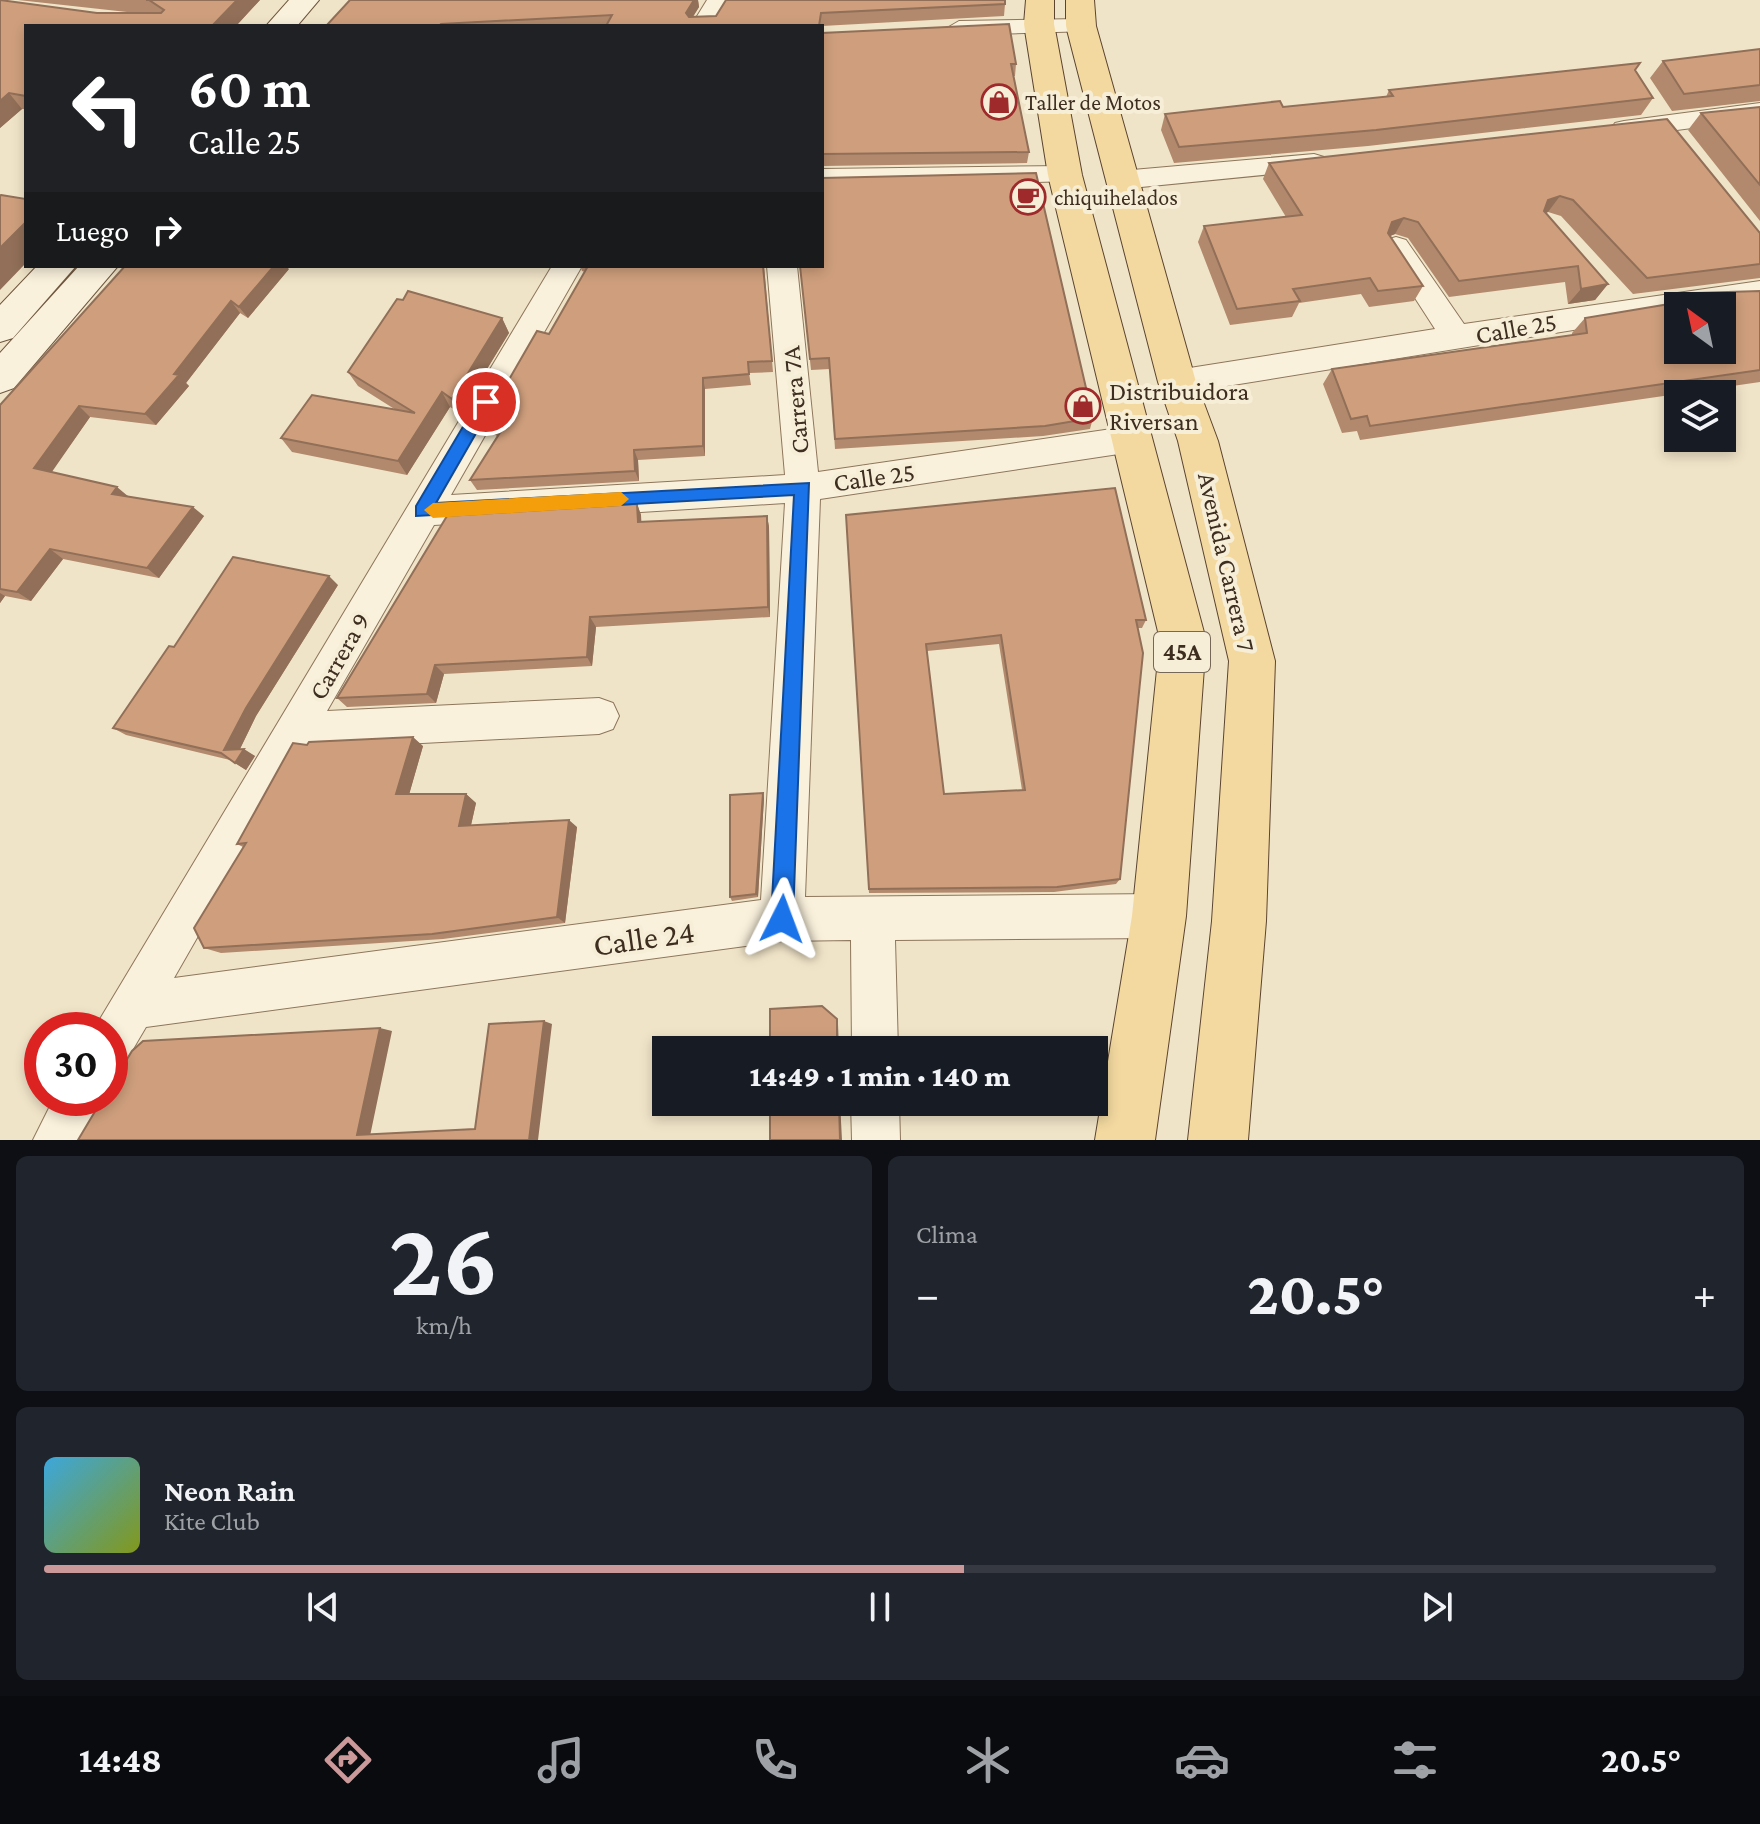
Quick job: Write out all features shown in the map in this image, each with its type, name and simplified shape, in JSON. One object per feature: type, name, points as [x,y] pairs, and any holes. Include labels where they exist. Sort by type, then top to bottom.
[{"type":"main road","points":[[286,24],[317,12]]},
{"type":"main road","name":"45A","points":[[1040,12],[1065,175],[1183,640],[1159,916],[1125,1140]]},
{"type":"main road","name":"Avenida Carrera 7","points":[[1080,13],[1121,180],[1177,382],[1198,441],[1252,661],[1239,921],[1218,1140]]},
{"type":"main road","points":[[0,328],[56,268]]},
{"type":"main road","points":[[0,378],[98,268]]},
{"type":"street","points":[[704,24],[719,0]]},
{"type":"street","points":[[931,30],[1040,12],[1080,13]]},
{"type":"street","points":[[1647,98],[1683,148]]},
{"type":"street","points":[[1601,131],[1760,111]]},
{"type":"street","points":[[1121,180],[1337,161]]},
{"type":"street","points":[[824,178],[1065,175]]},
{"type":"street","points":[[1396,247],[1457,338]]},
{"type":"street","name":"Carrera 9","points":[[128,1013],[566,268]]},
{"type":"street","name":"Carrera 7A","points":[[782,268],[803,488],[782,919]]},
{"type":"street","name":"Calle 25","points":[[1177,382],[1457,338],[1616,299],[1760,292]]},
{"type":"street","name":"Calle 25","points":[[422,511],[803,488],[1132,439]]},
{"type":"street","points":[[296,731],[599,716]]},
{"type":"street","name":"Calle 24","points":[[132,1006],[782,919],[1159,916]]},
{"type":"street","points":[[873,918],[875,1036]]},
{"type":"street","points":[[57,1140],[70,1116]]},
{"type":"street","points":[[875,1116],[876,1140]]},
{"type":"building","points":[[0,0],[97,13],[161,13],[164,10],[149,0],[237,0],[214,24],[24,24],[24,96],[9,93],[0,101]]},
{"type":"building","points":[[350,0],[694,0],[686,13],[689,17],[716,16],[726,0],[1005,0],[1005,4],[821,13],[819,24],[607,24],[612,15],[441,24],[328,24]]},
{"type":"building","points":[[1009,24],[1016,64],[1011,64],[1029,152],[824,154],[824,33]]},
{"type":"building","points":[[1760,49],[1760,85],[1684,94],[1663,61]]},
{"type":"building","points":[[1640,63],[1635,70],[1653,98],[1376,130],[1179,147],[1165,114],[1280,101],[1283,107],[1393,96],[1389,90]]},
{"type":"building","points":[[1760,107],[1760,185],[1701,113]]},
{"type":"building","points":[[1667,119],[1760,233],[1760,264],[1647,278],[1573,200],[1560,196],[1548,200],[1544,211],[1608,284],[1581,289],[1578,266],[1459,281],[1418,222],[1404,218],[1392,222],[1388,233],[1423,286],[1378,291],[1370,278],[1293,289],[1300,301],[1237,309],[1204,226],[1302,215],[1269,163]]},
{"type":"building","points":[[1036,173],[1093,418],[1045,426],[835,439],[829,358],[810,359],[800,268],[824,268],[824,178]]},
{"type":"building","points":[[0,196],[24,199],[24,224],[0,248]]},
{"type":"building","points":[[123,268],[272,268],[239,307],[231,301],[174,374],[179,375],[145,414],[79,406],[34,468],[117,487],[112,494],[193,507],[147,568],[50,549],[17,592],[0,589],[0,405]]},
{"type":"building","points":[[587,268],[763,268],[772,361],[748,362],[749,374],[703,378],[703,446],[634,450],[635,471],[470,480],[501,431],[485,421],[537,331],[549,334]]},
{"type":"building","points":[[408,291],[502,318],[452,399],[442,392],[398,461],[281,438],[312,395],[415,413],[348,372],[397,299],[403,300]]},
{"type":"building","points":[[1760,291],[1760,370],[1690,380],[1664,380],[1664,384],[1370,426],[1367,416],[1351,419],[1332,369],[1587,333],[1585,318],[1664,305],[1664,364],[1736,364],[1736,292],[1728,292]]},
{"type":"building","points":[[1115,488],[1146,620],[1136,620],[1143,653],[1120,879],[1057,887],[869,889],[846,515]],"holes":[[[1001,635],[1025,790],[944,794],[926,644]]]},
{"type":"building","points":[[637,504],[638,522],[767,516],[768,607],[590,617],[587,657],[435,665],[427,694],[337,698],[447,516]]},
{"type":"building","points":[[233,557],[329,576],[246,708],[224,750],[244,749],[235,763],[221,753],[113,728],[169,646],[174,647]]},
{"type":"building","points":[[413,737],[396,794],[466,794],[459,826],[569,820],[557,917],[432,934],[204,948],[194,928],[246,843],[237,844],[293,743],[307,745],[309,742]]},
{"type":"building","points":[[763,793],[756,894],[730,897],[730,795]]},
{"type":"building","points":[[822,1006],[837,1019],[837,1036],[770,1036],[770,1009]]},
{"type":"building","points":[[544,1021],[529,1140],[78,1140],[92,1116],[128,1116],[128,1058],[143,1041],[380,1028],[357,1135],[475,1129],[489,1024]]},
{"type":"building","points":[[770,1116],[839,1116],[840,1140],[770,1140]]},
{"type":"slow traffic","points":[[433,510],[621,499]]},
{"type":"place","name":"Taller de Motos","points":[[999,102]]},
{"type":"place","name":"chiquihelados","points":[[1028,197]]},
{"type":"place","name":"Distribuidora Riversan","points":[[1083,406]]},
{"type":"route","points":[[486,402],[422,511],[803,488],[782,919]]}]
